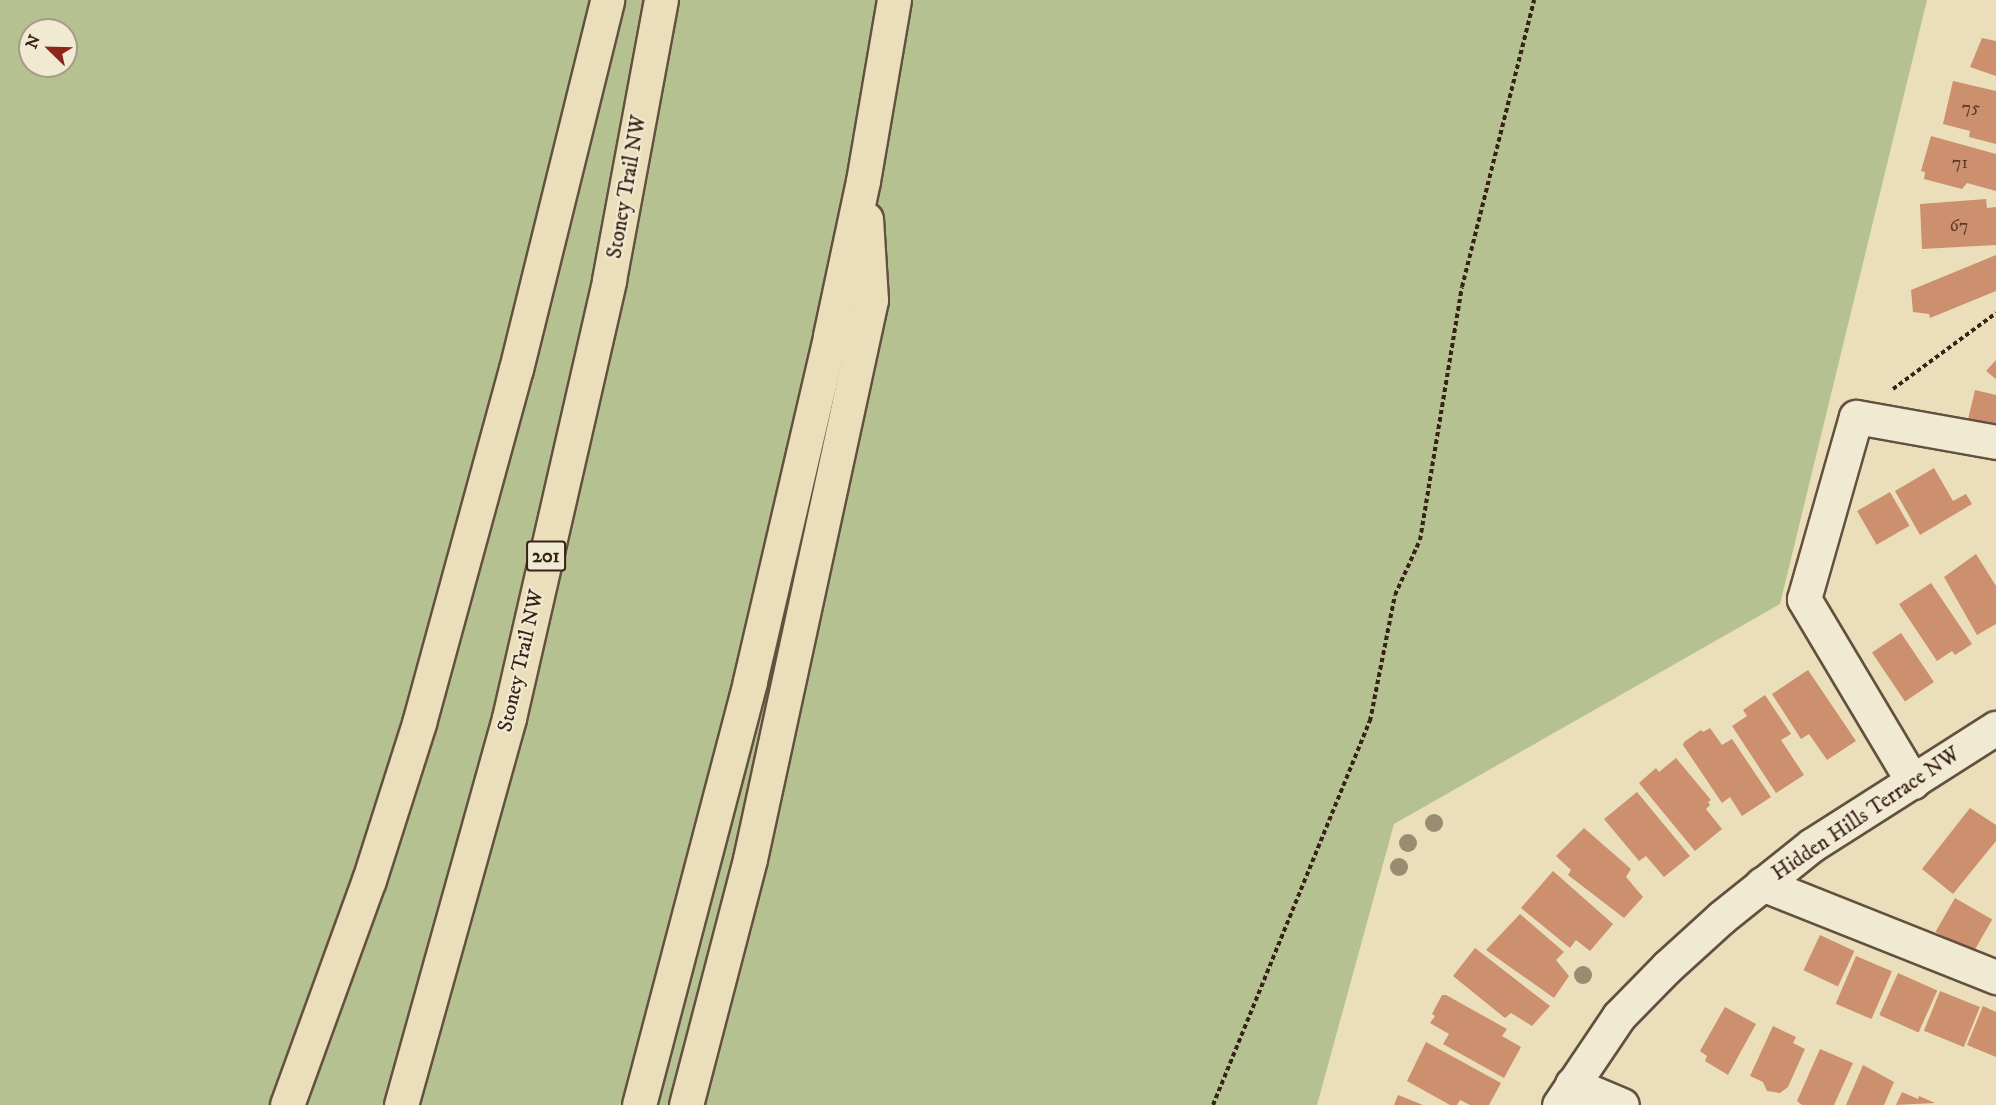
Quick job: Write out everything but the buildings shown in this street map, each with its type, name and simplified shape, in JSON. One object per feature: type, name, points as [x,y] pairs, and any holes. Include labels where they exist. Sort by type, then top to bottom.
[{"type":"highway","points":[[287,1105],[369,880],[419,723],[519,358],[607,0]]},
{"type":"highway","name":"Stoney Trail NW","points":[[401,1105],[508,718],[609,280],[661,0]]},
{"type":"highway","points":[[639,1105],[750,681],[863,182],[894,0]]},
{"type":"highway","points":[[686,1105],[750,859],[871,300],[863,182]]},
{"type":"street","points":[[1913,782],[1804,599],[1856,417],[1996,442]]},
{"type":"street","name":"Hidden Hills Terrace NW","points":[[1566,1094],[1619,1016],[1667,967],[1762,884],[1812,845],[1991,735]]},
{"type":"street","points":[[1762,884],[1996,977]]},
{"type":"street","points":[[1566,1094],[1622,1105]]},
{"type":"path","points":[[1213,1105],[1370,721],[1395,594],[1420,540],[1462,287],[1534,0]]},
{"type":"path","points":[[1856,417],[1996,313]]},
{"type":"green space","points":[[0,0],[1927,0],[1780,604],[1394,824],[1317,1105],[0,1105]]}]
